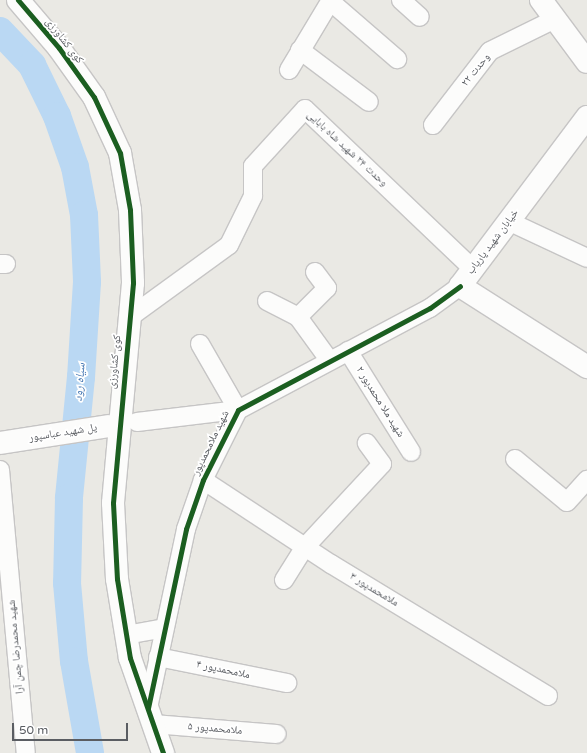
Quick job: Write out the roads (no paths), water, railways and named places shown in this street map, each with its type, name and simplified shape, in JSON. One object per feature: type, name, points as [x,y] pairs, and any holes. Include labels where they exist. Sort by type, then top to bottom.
[{"type":"street","name":"کوی کشاورزی","points":[[18,0],[59,48],[94,97],[120,153],[130,210],[133,283],[122,424],[113,503],[117,579],[130,658],[163,753]]},
{"type":"street","points":[[401,0],[420,17]]},
{"type":"street","points":[[541,0],[587,62]]},
{"type":"street","points":[[289,70],[330,1],[397,59]]},
{"type":"street","name":"وحدت ۲۲","points":[[433,125],[490,51],[555,19]]},
{"type":"street","points":[[300,50],[369,102]]},
{"type":"street","name":"وحدت ۲۴ شهید شاه بابایی","points":[[130,317],[229,244],[253,196],[253,166],[305,109],[466,277]]},
{"type":"street","name":"خیابان شهید پاریاب","points":[[584,129],[508,221],[466,277],[587,367]]},
{"type":"street","points":[[508,221],[587,258]]},
{"type":"street","points":[[298,317],[327,288],[315,272]]},
{"type":"street","name":"شهید ملامحمدپور","points":[[150,716],[158,657],[186,529],[203,480],[238,410],[430,308],[466,277]]},
{"type":"street","points":[[267,301],[298,317],[330,361]]},
{"type":"street","points":[[122,424],[238,410],[200,344]]},
{"type":"street","name":"شهید ملا محمدپور ۲","points":[[348,352],[411,452]]},
{"type":"street","name":"پل شهید عباسپور","points":[[9,442],[122,424]]},
{"type":"street","points":[[284,580],[305,547],[382,464],[367,443]]},
{"type":"street","points":[[516,459],[567,502],[587,480]]},
{"type":"street","name":"شهید محمدرضا چمن آرا","points":[[0,470],[26,753]]},
{"type":"street","name":"ملامحمدپور ۳","points":[[203,480],[305,547],[548,696]]},
{"type":"street","points":[[126,635],[164,628]]},
{"type":"street","name":"ملامحمدپور ۴","points":[[158,657],[287,683]]},
{"type":"street","name":"ملامحمدپور ۵","points":[[150,716],[277,734]]},
{"type":"waterway","name":"سیاه رود","points":[[0,31],[32,65],[57,116],[75,167],[84,215],[87,282],[81,377],[69,498],[67,583],[74,661],[90,753]]}]
